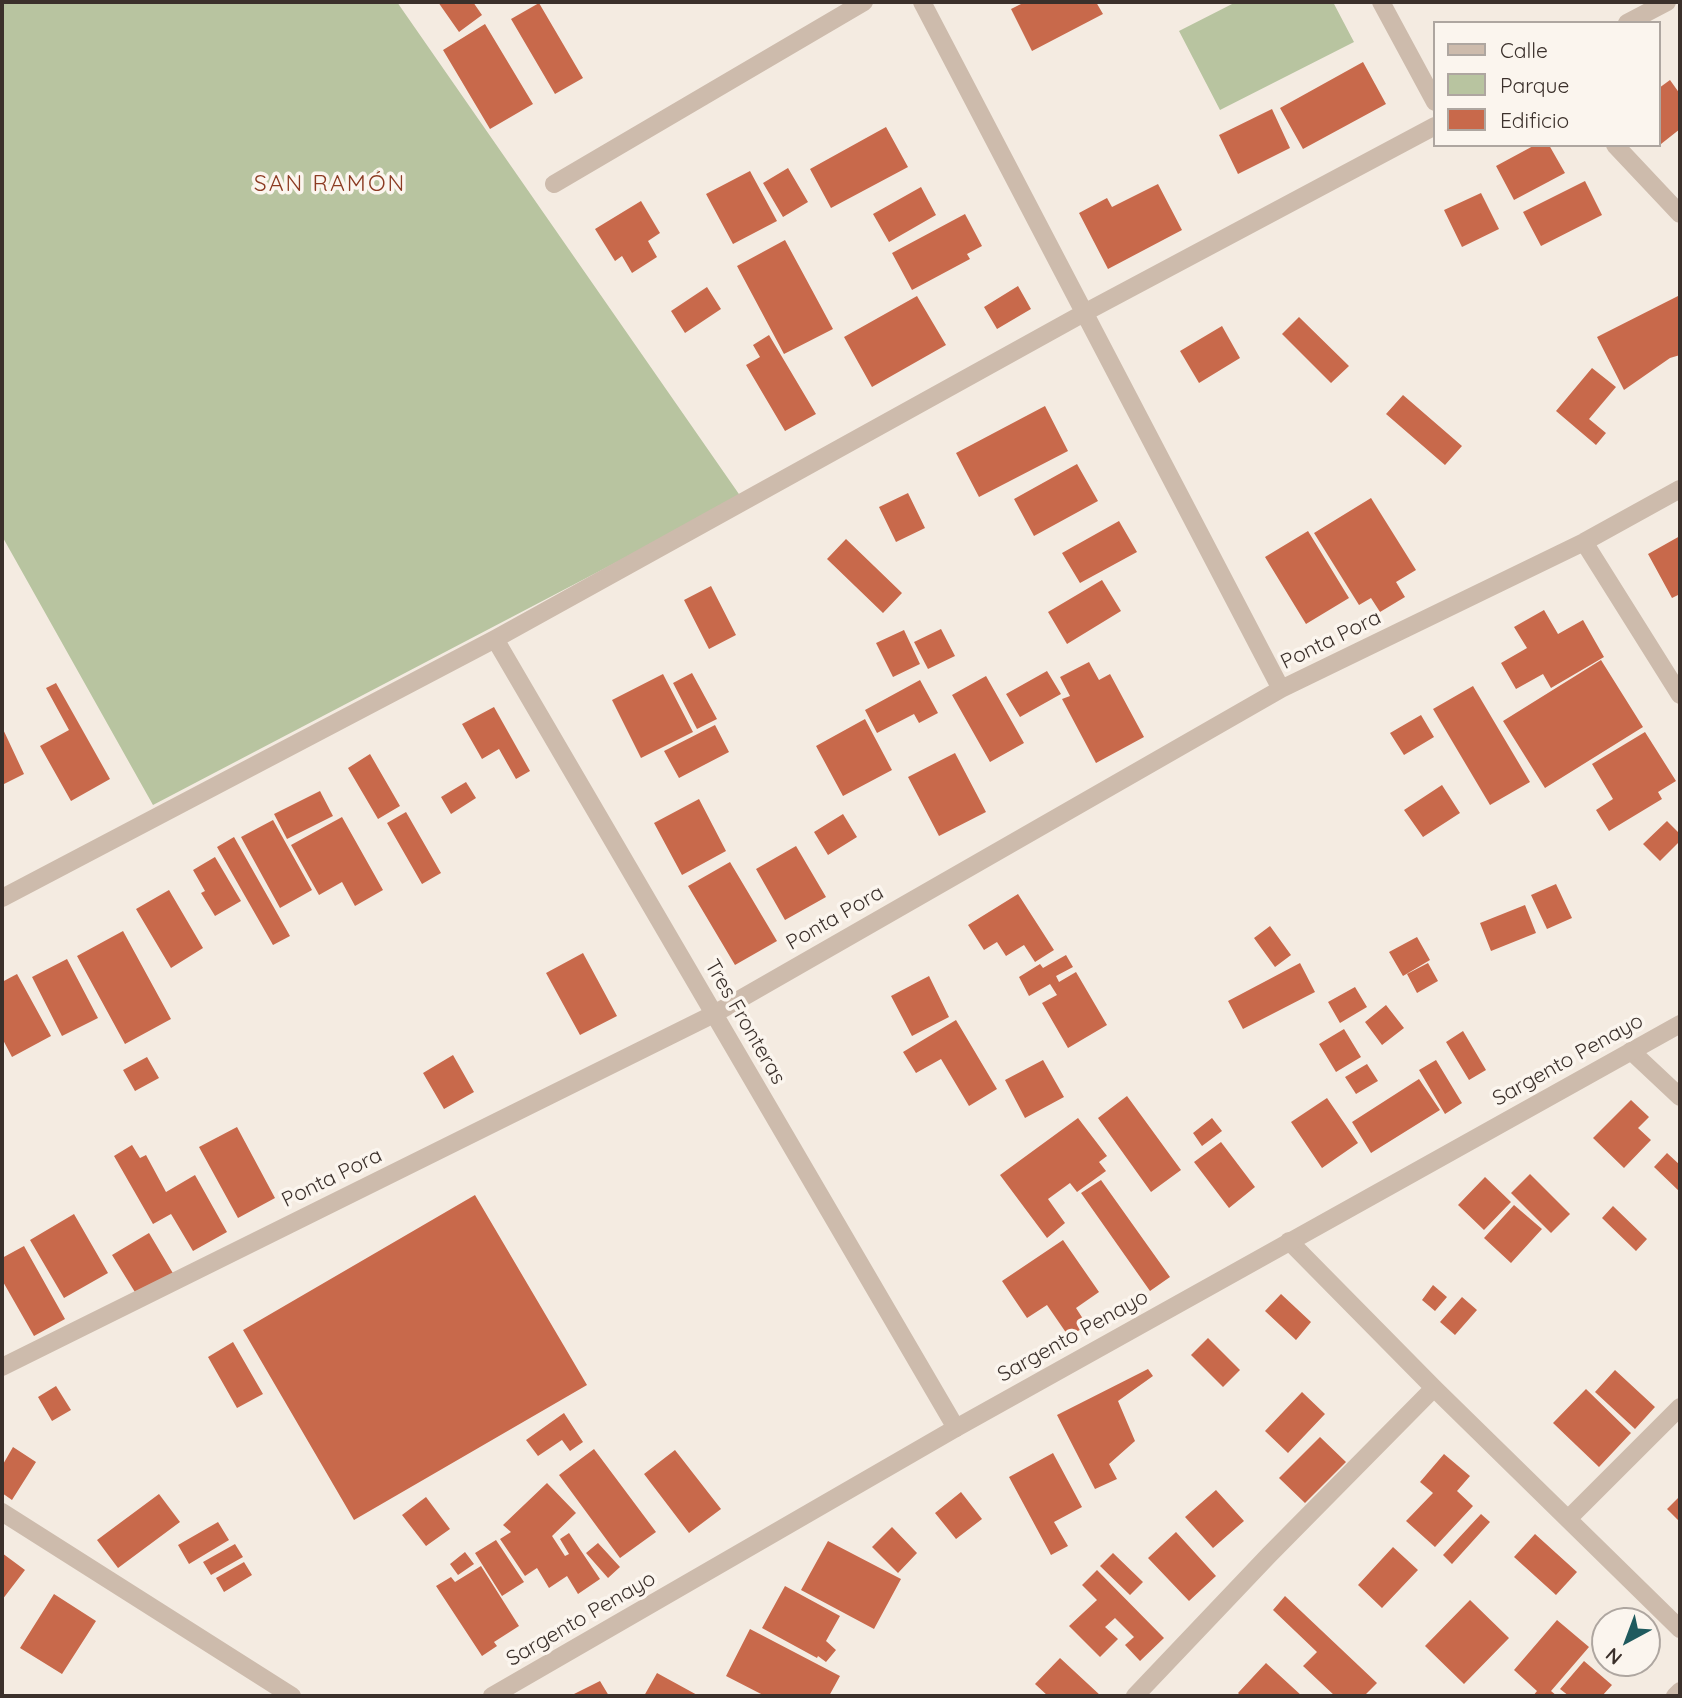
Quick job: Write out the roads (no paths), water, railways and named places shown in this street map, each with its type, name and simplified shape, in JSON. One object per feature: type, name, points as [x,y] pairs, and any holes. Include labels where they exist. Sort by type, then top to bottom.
[{"type":"street","points":[[554,184],[864,2]]},
{"type":"street","points":[[922,2],[1281,689]]},
{"type":"street","points":[[1381,2],[1434,101]]},
{"type":"street","points":[[1630,21],[1667,2]]},
{"type":"street","points":[[2,898],[495,639],[1083,313],[1434,128]]},
{"type":"street","points":[[1617,147],[1680,214]]},
{"type":"street","name":"Ponta Pora","points":[[2,1367],[714,1014],[1281,689],[1584,542],[1680,489]]},
{"type":"street","points":[[1584,542],[1680,695]]},
{"type":"street","name":"Tres Fronteras","points":[[495,639],[956,1429]]},
{"type":"street","name":"Sargento Penayo","points":[[492,1696],[956,1429],[1680,1024]]},
{"type":"street","points":[[1631,1051],[1680,1097]]},
{"type":"street","points":[[1289,1241],[1434,1388],[1680,1629]]},
{"type":"street","points":[[1135,1696],[1434,1388]]},
{"type":"street","points":[[1569,1518],[1680,1407]]},
{"type":"street","points":[[2,1512],[292,1696]]},
{"type":"street","points":[[1675,1696],[1680,1691]]},
{"type":"district","name":"SAN RAMÓN","points":[[330,184]]}]
